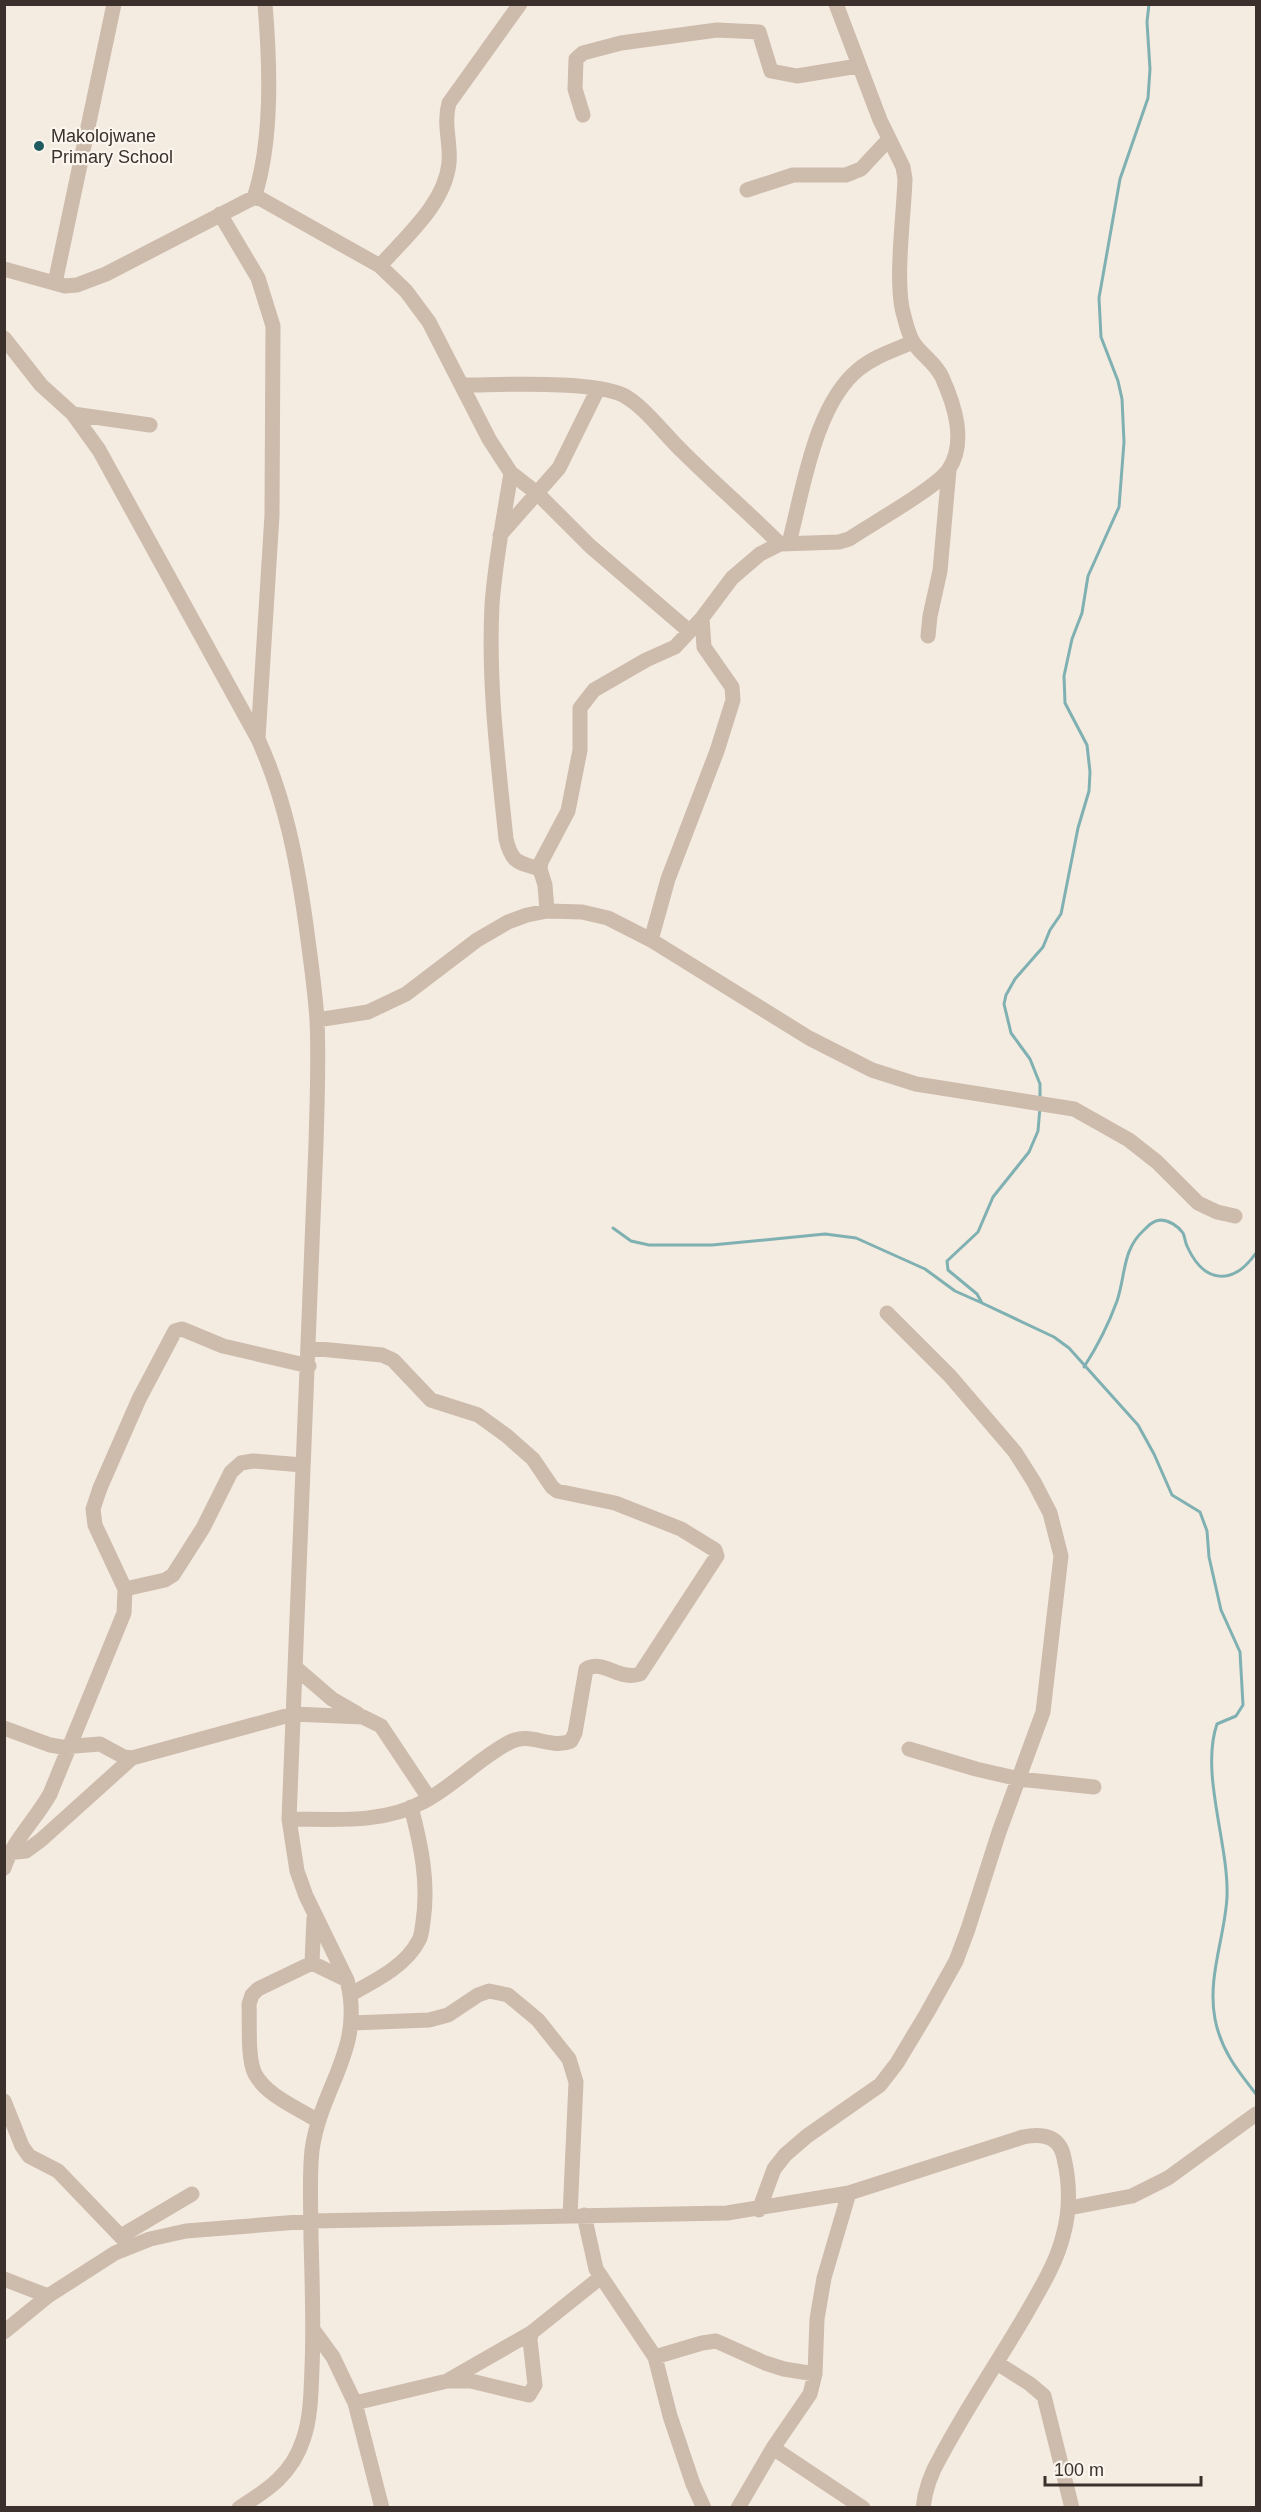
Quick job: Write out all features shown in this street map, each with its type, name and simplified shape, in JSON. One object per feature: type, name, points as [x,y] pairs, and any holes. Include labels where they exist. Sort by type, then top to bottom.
[{"type":"street","points":[[55,283],[114,4]]},
{"type":"street","points":[[254,198],[262,174],[267,135],[266,4]]},
{"type":"street","points":[[380,266],[436,201],[445,183],[449,164],[445,117],[448,104],[520,4]]},
{"type":"street","points":[[836,4],[858,66],[903,166],[905,179],[900,284],[903,313],[913,342],[933,363],[941,376],[959,429],[957,450],[949,470],[940,571],[928,636]]},
{"type":"street","points":[[583,115],[575,89],[576,59],[583,53],[621,43],[717,30],[759,32],[771,71],[797,76],[858,66]]},
{"type":"street","points":[[747,190],[793,175],[846,175],[861,169],[889,139]]},
{"type":"street","points":[[4,268],[65,286],[77,285],[106,274],[254,198],[270,204],[380,266],[418,304],[463,385],[489,439],[512,473],[538,494],[590,546],[689,632]]},
{"type":"street","points":[[220,214],[258,278],[273,327],[272,515],[258,739]]},
{"type":"street","points":[[4,339],[41,385],[72,414],[99,450],[258,739],[271,768],[291,834],[301,885],[317,1020],[318,1077],[309,1366],[289,1819],[297,1870],[314,1915],[349,1987],[352,2023],[350,2041],[318,2121],[312,2150],[314,2331],[310,2392],[303,2441],[282,2477],[267,2491],[239,2508]]},
{"type":"street","points":[[784,543],[818,435],[840,388],[873,359],[913,342]]},
{"type":"street","points":[[463,385],[598,389],[622,395],[634,402],[684,454],[784,543]]},
{"type":"street","points":[[500,535],[538,494],[566,456],[598,389]]},
{"type":"street","points":[[72,414],[150,424]]},
{"type":"street","points":[[547,911],[545,885],[540,869],[541,862],[568,811],[580,750],[580,708],[594,690],[675,647],[702,618],[732,578],[760,554],[784,543],[839,542],[849,539],[934,484],[949,470]]},
{"type":"street","points":[[512,473],[500,535],[492,605],[492,690],[506,839],[510,854],[516,861],[540,869]]},
{"type":"street","points":[[651,940],[668,879],[717,751],[733,700],[732,687],[704,647],[702,618]]},
{"type":"street","points":[[675,647],[704,647]]},
{"type":"street","points":[[317,1020],[368,1012],[389,1003],[419,985],[492,930],[527,915],[547,911],[582,912],[608,918],[651,940],[809,1038],[872,1070],[916,1084],[1074,1109],[1121,1135],[1157,1162],[1198,1203],[1217,1212],[1234,1216]]},
{"type":"street","points":[[759,2210],[774,2169],[785,2155],[807,2136],[880,2085],[927,2013],[956,1960],[968,1929],[999,1832],[1043,1712],[1061,1556],[1050,1513],[1015,1452],[950,1376],[887,1313]]},
{"type":"street","points":[[4,1868],[7,1853],[39,1815],[50,1794],[124,1613],[125,1588],[95,1525],[93,1509],[139,1399],[175,1331],[182,1329],[223,1346],[309,1366]]},
{"type":"street","points":[[289,1819],[384,1817],[429,1798],[510,1742],[529,1737],[555,1746],[571,1742],[575,1733],[586,1669],[591,1666],[600,1666],[631,1677],[640,1674],[717,1556],[715,1550],[681,1529],[615,1503],[557,1491],[533,1458],[507,1436],[478,1415],[431,1400],[393,1360],[382,1355],[309,1348]]},
{"type":"street","points":[[125,1588],[165,1580],[173,1575],[203,1528],[231,1472],[241,1463],[253,1461],[303,1465]]},
{"type":"street","points":[[296,1668],[332,1699],[381,1726],[429,1798]]},
{"type":"street","points":[[7,1853],[26,1851],[41,1840],[132,1758],[293,1714],[363,1717]]},
{"type":"street","points":[[4,1728],[50,1746],[100,1744],[118,1754],[132,1758]]},
{"type":"street","points":[[909,1749],[1019,1779],[1094,1787]]},
{"type":"street","points":[[312,1963],[349,1987],[378,1980],[404,1960],[420,1939],[425,1879],[411,1807]]},
{"type":"street","points":[[312,1963],[314,1915]]},
{"type":"street","points":[[312,1963],[258,1989],[252,1995],[249,2004],[255,2073],[263,2084],[281,2098],[318,2121]]},
{"type":"street","points":[[352,2023],[429,2020],[448,2015],[478,1995],[489,1991],[508,1995],[538,2020],[569,2059],[576,2082],[577,2216],[596,2269],[655,2357],[670,2416],[693,2484],[704,2508]]},
{"type":"street","points":[[4,2101],[22,2146],[29,2156],[58,2171],[125,2240]]},
{"type":"street","points":[[1069,2208],[1132,2196],[1168,2178],[1255,2115]]},
{"type":"street","points":[[125,2240],[186,2231],[311,2221],[727,2213],[759,2210],[849,2193],[1035,2134],[1046,2136],[1055,2140],[1062,2150],[1067,2169],[1069,2208],[1063,2237],[1053,2266],[939,2458],[920,2506]]},
{"type":"street","points":[[738,2508],[773,2448],[810,2394],[815,2374],[817,2319],[824,2278],[849,2193]]},
{"type":"street","points":[[4,2332],[48,2296],[192,2194]]},
{"type":"street","points":[[447,2381],[531,2332],[601,2277]]},
{"type":"street","points":[[4,2279],[48,2296]]},
{"type":"street","points":[[314,2331],[333,2357],[355,2403],[382,2508]]},
{"type":"street","points":[[355,2403],[447,2381],[471,2381],[529,2395],[535,2385],[531,2332]]},
{"type":"street","points":[[655,2357],[716,2341],[765,2363],[815,2374]]},
{"type":"street","points":[[997,2363],[1044,2396],[1072,2508]]},
{"type":"street","points":[[773,2448],[863,2508]]},
{"type":"waterway","points":[[1040,1098],[1040,1084],[1030,1059],[1011,1033],[1004,1004],[1015,979],[1043,947],[1050,930],[1061,914],[1078,828],[1089,791],[1090,772],[1087,745],[1065,703],[1064,676],[1072,639],[1082,613],[1088,576],[1119,507],[1124,442],[1122,399],[1118,381],[1101,337],[1099,298],[1120,179],[1148,98],[1150,69],[1147,22],[1149,4]]},
{"type":"waterway","points":[[1040,1107],[1038,1131],[1029,1152],[993,1197],[978,1232],[947,1261],[948,1270],[977,1294],[982,1303],[1054,1337],[1069,1348],[1138,1425],[1172,1495],[1200,1512],[1207,1531],[1209,1557],[1221,1610],[1240,1652],[1243,1705],[1236,1716],[1217,1724],[1213,1743],[1213,1786],[1224,1855],[1227,1897],[1215,1972],[1213,2003],[1221,2040],[1236,2068],[1256,2094]]},
{"type":"waterway","points":[[1084,1367],[1114,1309],[1128,1254],[1137,1238],[1151,1224],[1163,1220],[1179,1228],[1194,1259],[1210,1274],[1229,1275],[1238,1271],[1256,1253]]},
{"type":"waterway","points":[[613,1228],[631,1241],[649,1245],[712,1245],[825,1234],[856,1238],[925,1269],[955,1291],[982,1303]]},
{"type":"place","name":"Makolojwane Primary School","points":[[39,146]]}]
